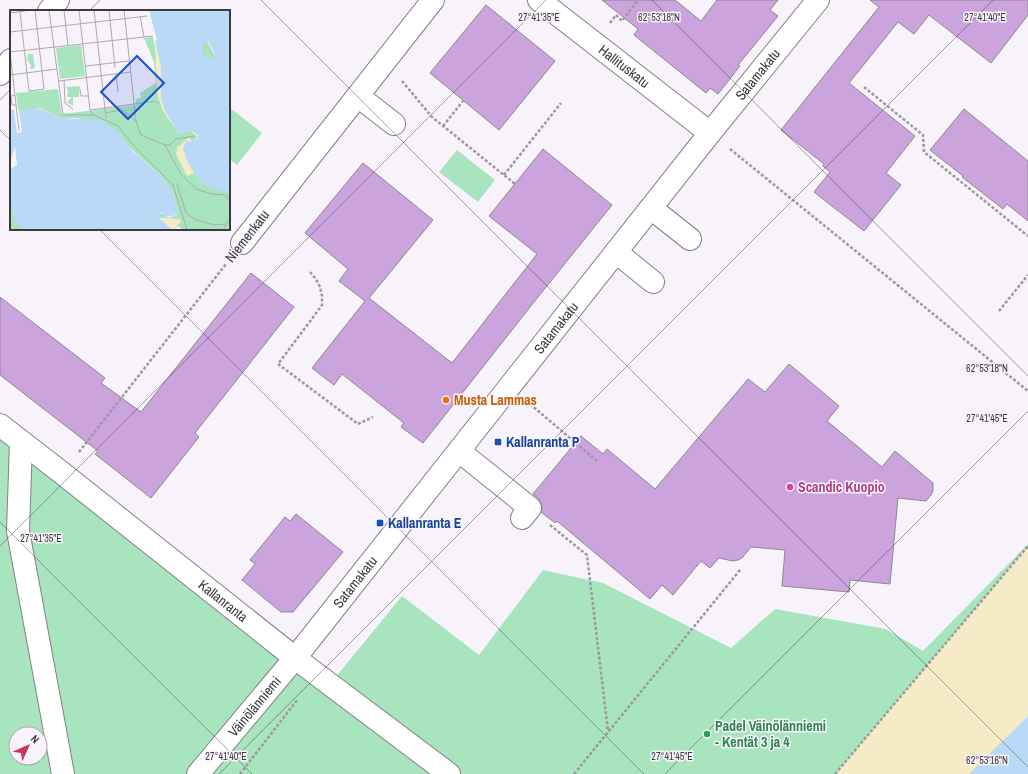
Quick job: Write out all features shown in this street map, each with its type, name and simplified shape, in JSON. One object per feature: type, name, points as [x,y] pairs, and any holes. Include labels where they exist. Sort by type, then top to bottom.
[{"type":"street","points":[[50,10],[58,0]]},
{"type":"street","name":"Niemenkatu","points":[[242,243],[433,0]]},
{"type":"street","name":"Hallituskatu","points":[[539,0],[710,134]]},
{"type":"street","name":"Satamakatu","points":[[295,658],[616,252],[818,0]]},
{"type":"street","points":[[0,74],[10,61]]},
{"type":"street","points":[[358,96],[394,124]]},
{"type":"street","points":[[651,208],[690,239]]},
{"type":"street","points":[[616,252],[653,282]]},
{"type":"street","name":"Kallanranta","points":[[0,425],[295,658],[449,774]]},
{"type":"street","points":[[21,442],[9,525],[63,774]]},
{"type":"street","points":[[459,451],[526,513]]},
{"type":"street","name":"Väinölänniemi","points":[[198,774],[295,658]]},
{"type":"path","points":[[616,15],[622,20],[638,0]]},
{"type":"path","points":[[386,60],[432,117],[515,184]]},
{"type":"path","points":[[864,88],[923,135],[924,152],[1028,236]]},
{"type":"path","points":[[443,126],[463,101]]},
{"type":"path","points":[[504,175],[561,103]]},
{"type":"path","points":[[710,134],[1028,391]]},
{"type":"path","name":"Niemenkatu","points":[[62,473],[242,243]]},
{"type":"path","points":[[310,272],[320,287],[322,305],[278,364],[358,424],[373,417]]},
{"type":"path","points":[[999,311],[1028,275]]},
{"type":"path","points":[[509,387],[597,461]]},
{"type":"path","points":[[526,513],[587,555],[608,732]]},
{"type":"path","points":[[835,774],[1028,546]]},
{"type":"path","points":[[574,774],[740,570]]},
{"type":"path","points":[[240,774],[318,674]]},
{"type":"green space","points":[[230,108],[262,133],[237,165],[230,160]]},
{"type":"green space","points":[[457,150],[495,180],[478,202],[439,172]]},
{"type":"green space","points":[[0,425],[330,684],[402,596],[479,655],[543,570],[603,583],[731,648],[775,609],[886,629],[923,651],[1028,544],[1028,716],[969,774],[0,774]]},
{"type":"sand","points":[[1028,546],[1028,716],[969,774],[835,774]]},
{"type":"water","points":[[1028,716],[1028,774],[969,774],[1023,721]]},
{"type":"building","points":[[602,0],[675,0],[701,21],[717,0],[778,0],[770,10],[778,16],[738,65],[740,66],[718,94],[710,88],[706,93],[634,35],[638,29]]},
{"type":"building","points":[[870,0],[1028,0],[1028,15],[991,63],[929,15],[914,34],[898,22],[849,83],[915,136],[886,173],[901,185],[864,231],[814,192],[830,172],[823,166],[824,164],[781,130],[879,7]]},
{"type":"building","points":[[486,5],[555,61],[499,130],[430,73]]},
{"type":"building","points":[[964,109],[1028,161],[1028,221],[1007,204],[1003,209],[930,150]]},
{"type":"building","points":[[543,149],[612,205],[423,443],[401,427],[404,423],[342,374],[334,385],[312,368],[365,301],[339,281],[348,269],[305,233],[363,163],[433,220],[369,298],[452,363],[537,254],[489,216]]},
{"type":"building","points":[[251,273],[294,307],[195,433],[199,437],[151,498],[95,454],[98,451],[0,375],[0,297],[105,378],[101,383],[141,412]]},
{"type":"building","points":[[789,364],[839,406],[827,421],[882,467],[895,451],[933,483],[933,491],[926,501],[898,498],[890,584],[850,580],[849,592],[782,586],[785,550],[751,547],[742,558],[733,561],[719,558],[710,568],[701,561],[673,595],[662,585],[650,599],[557,521],[555,523],[541,512],[541,503],[533,494],[581,436],[603,454],[607,449],[655,489],[748,379],[765,392]]},
{"type":"building","points":[[296,514],[343,552],[293,612],[281,612],[242,580],[255,564],[250,560],[285,517],[290,521]]},
{"type":"place","name":"Musta Lammas","points":[[446,400]]},
{"type":"place","name":"Kallanranta P","points":[[498,442]]},
{"type":"place","name":"Scandic Kuopio","points":[[790,487]]},
{"type":"place","name":"Kallanranta E","points":[[380,523]]},
{"type":"place","name":"Padel Väinölänniemi - Kentät 3 ja 4","points":[[707,734]]}]
